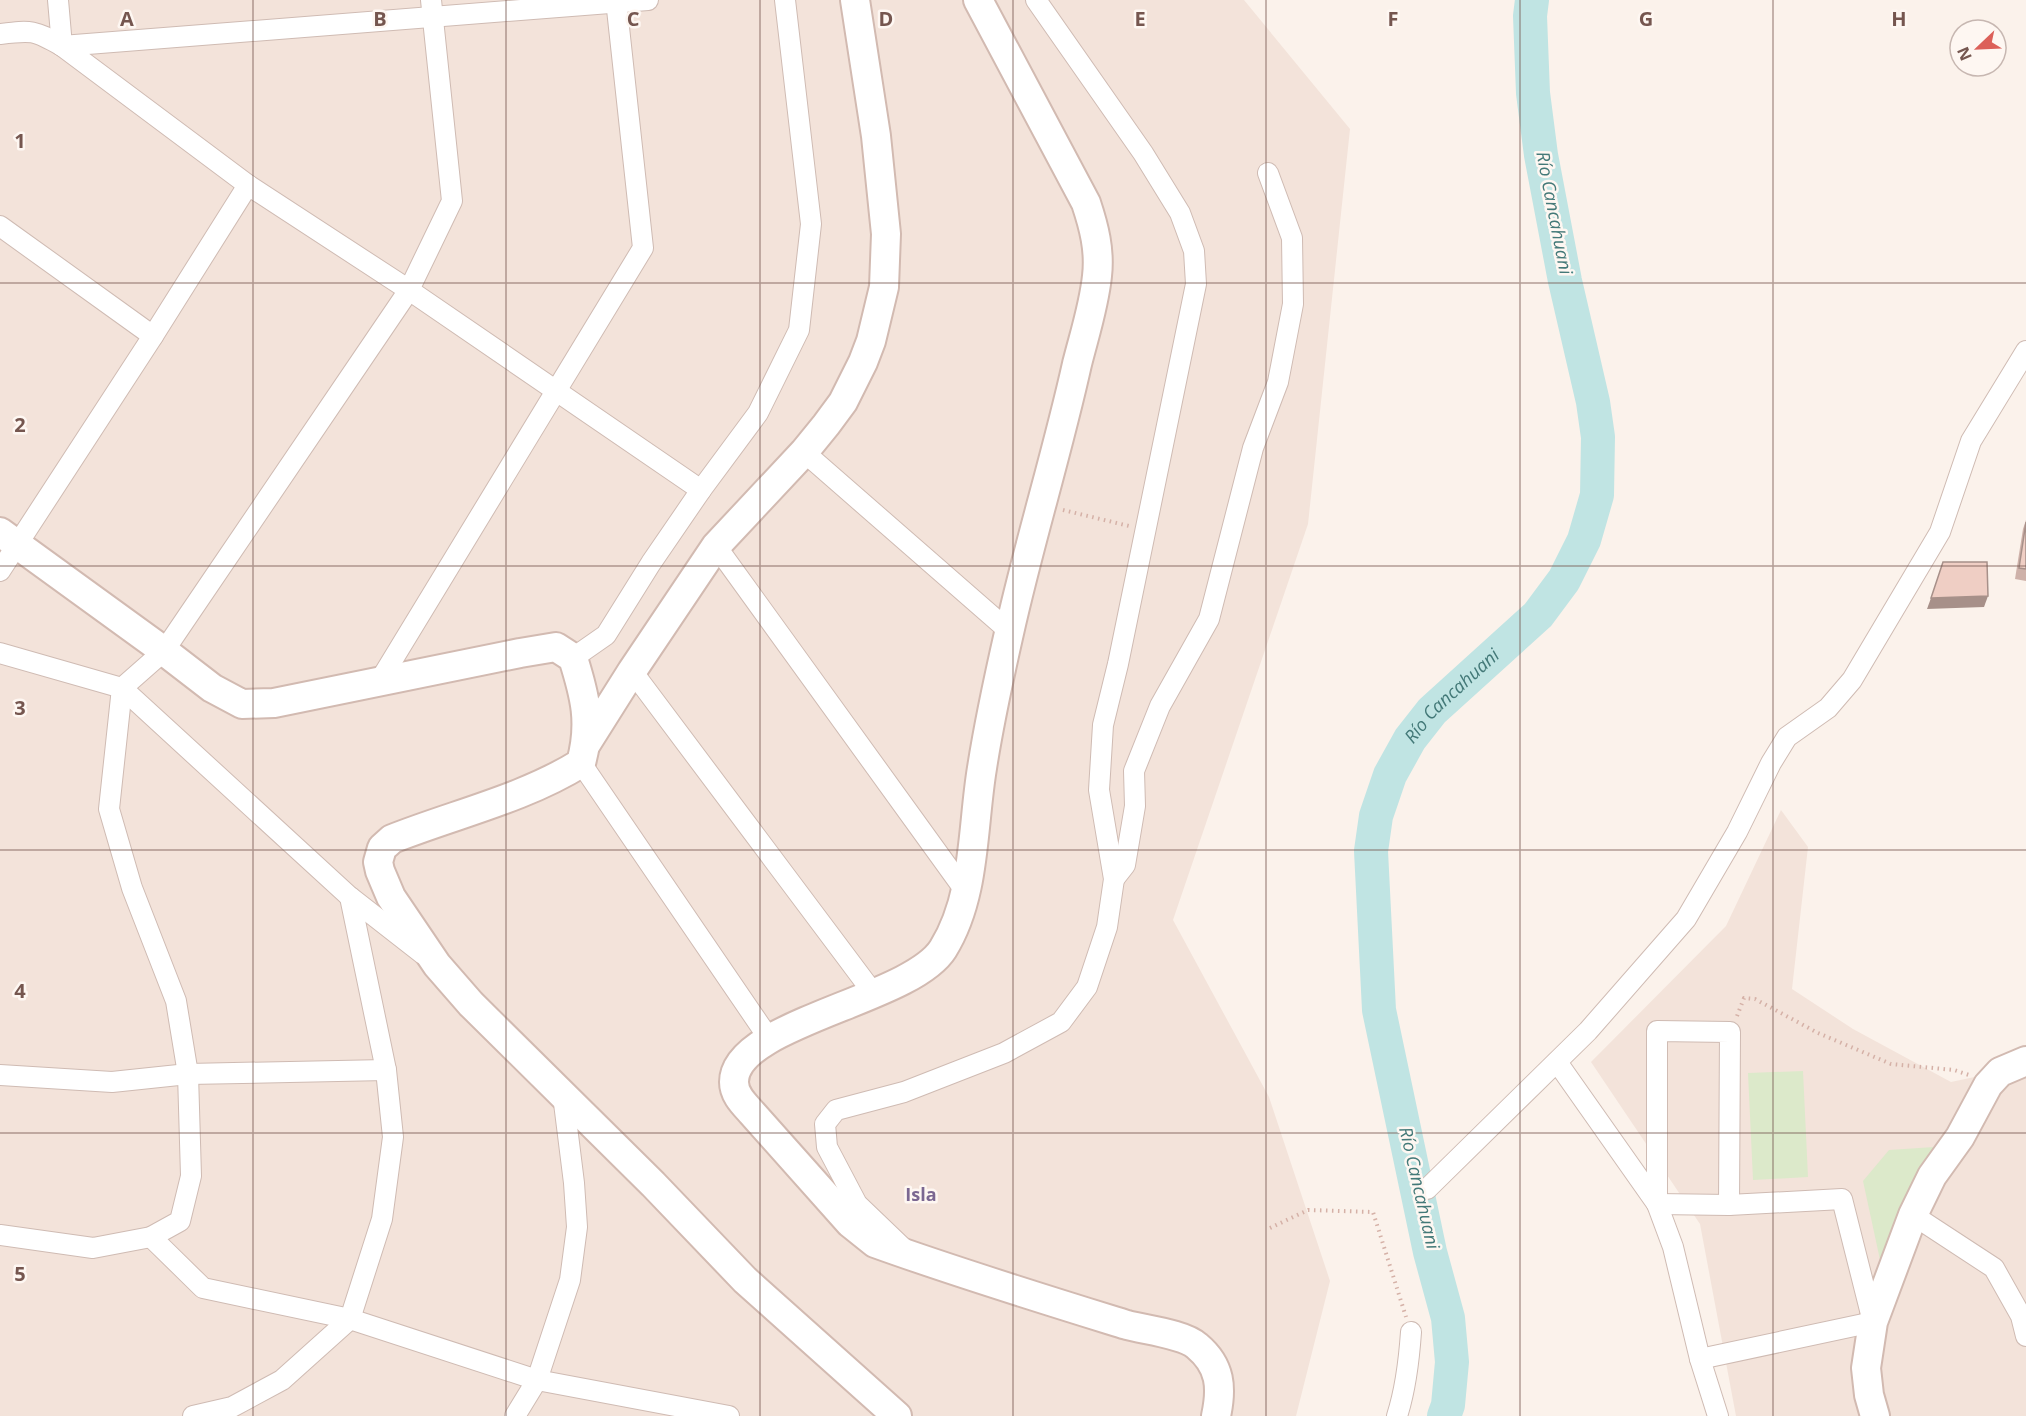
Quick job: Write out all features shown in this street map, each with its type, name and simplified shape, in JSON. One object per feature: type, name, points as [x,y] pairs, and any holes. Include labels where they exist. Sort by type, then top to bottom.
[{"type":"street","points":[[58,0],[62,46]]},
{"type":"street","points":[[62,46],[432,8],[648,0]]},
{"type":"street","points":[[573,658],[606,635],[700,490],[758,413],[799,330],[811,224],[785,0]]},
{"type":"street","points":[[855,0],[886,234],[884,287],[870,341],[855,381],[843,402],[804,453],[716,546],[632,671],[583,755],[545,783],[392,838],[382,848],[378,862],[391,897],[437,965],[471,1004],[653,1184],[745,1280],[893,1415]]},
{"type":"street","points":[[978,0],[1086,203],[1096,238],[1097,277],[1073,382],[1009,631],[981,769],[966,892],[949,938],[940,953],[920,970],[874,994],[811,1018],[746,1056],[735,1074],[735,1091],[850,1223],[875,1243],[942,1268],[1133,1327],[1188,1340],[1202,1351],[1218,1374],[1220,1390],[1216,1416]]},
{"type":"street","points":[[911,1256],[857,1203],[827,1147],[825,1124],[836,1110],[904,1092],[1004,1053],[1060,1022],[1087,987],[1107,927],[1114,879],[1099,790],[1103,725],[1118,664],[1196,284],[1194,251],[1180,213],[1143,153],[1036,0]]},
{"type":"street","points":[[379,682],[643,248],[616,1]]},
{"type":"street","points":[[0,1236],[93,1248],[152,1237],[180,1221],[191,1176],[188,1074],[176,1001],[132,888],[109,809],[122,688],[164,651],[409,290],[452,201],[432,8]]},
{"type":"street","points":[[0,34],[38,32],[62,46],[248,184],[409,290],[700,490]]},
{"type":"street","points":[[1114,879],[1125,865],[1135,806],[1134,771],[1160,706],[1209,619],[1253,448],[1278,382],[1293,304],[1292,238],[1268,172]]},
{"type":"street","points":[[0,571],[9,539],[153,336],[248,184]]},
{"type":"street","points":[[0,226],[153,336]]},
{"type":"street","points":[[1427,1189],[1588,1031],[1686,919],[1737,832],[1771,763],[1787,737],[1828,708],[1852,680],[1940,532],[1971,441],[2026,351]]},
{"type":"street","points":[[804,453],[1009,631]]},
{"type":"street","points":[[9,539],[212,688],[242,704],[273,703],[556,647],[573,658],[587,713],[583,755],[770,1040]]},
{"type":"street","points":[[716,546],[966,892]]},
{"type":"street","points":[[0,654],[122,688],[350,897],[437,965]]},
{"type":"street","points":[[632,671],[874,994]]},
{"type":"street","points":[[193,1416],[232,1407],[282,1380],[350,1319],[382,1219],[393,1137],[386,1070],[350,897]]},
{"type":"street","points":[[1657,1204],[1657,1031],[1730,1032],[1729,1205]]},
{"type":"street","points":[[1875,1416],[1869,1395],[1866,1368],[1873,1322],[1913,1215],[1932,1176],[1960,1137],[1988,1085],[2000,1072],[2026,1061]]},
{"type":"street","points":[[1557,1062],[1657,1204],[1673,1246],[1700,1359],[1718,1416]]},
{"type":"street","points":[[0,1075],[112,1082],[188,1074],[386,1070]]},
{"type":"street","points":[[515,1416],[537,1380],[570,1280],[577,1227],[563,1095]]},
{"type":"street","points":[[1657,1204],[1729,1205],[1842,1199],[1873,1322]]},
{"type":"street","points":[[1913,1215],[1994,1268],[2020,1316],[2026,1336]]},
{"type":"street","points":[[152,1237],[203,1288],[350,1319],[537,1380],[729,1416]]},
{"type":"street","points":[[1700,1359],[1873,1322]]},
{"type":"street","points":[[1397,1416],[1409,1366],[1411,1332]]},
{"type":"path","points":[[1042,506],[1145,529]]},
{"type":"path","points":[[1730,1032],[1744,998],[1755,999],[1818,1033],[1890,1064],[1954,1070],[1988,1085]]},
{"type":"path","points":[[1270,1228],[1308,1210],[1373,1212],[1411,1332]]},
{"type":"shaded area","points":[[0,0],[1244,0],[1350,129],[1308,524],[1173,920],[1269,1097],[1330,1281],[1296,1416],[0,1416]]},
{"type":"shaded area","points":[[1781,810],[1808,847],[1792,989],[1853,1029],[1951,1082],[2026,1066],[2026,1416],[1736,1416],[1700,1224],[1591,1062],[1726,926]]},
{"type":"green space","points":[[1803,1071],[1808,1177],[1753,1180],[1748,1073]]},
{"type":"green space","points":[[1934,1147],[1882,1269],[1863,1181],[1889,1150]]},
{"type":"building","points":[[2026,522],[2026,569],[2019,568]]},
{"type":"building","points":[[1943,562],[1987,562],[1988,596],[1931,598]]},
{"type":"waterway","name":"Río Cancahuani","points":[[1444,1416],[1448,1405],[1452,1362],[1448,1318],[1430,1252],[1379,1010],[1371,851],[1376,816],[1390,775],[1410,739],[1432,711],[1538,615],[1564,580],[1584,540],[1597,495],[1598,437],[1593,402],[1565,281],[1541,155],[1533,93],[1530,16],[1532,0]]},
{"type":"district","name":"Isla","points":[[921,1195]]}]
